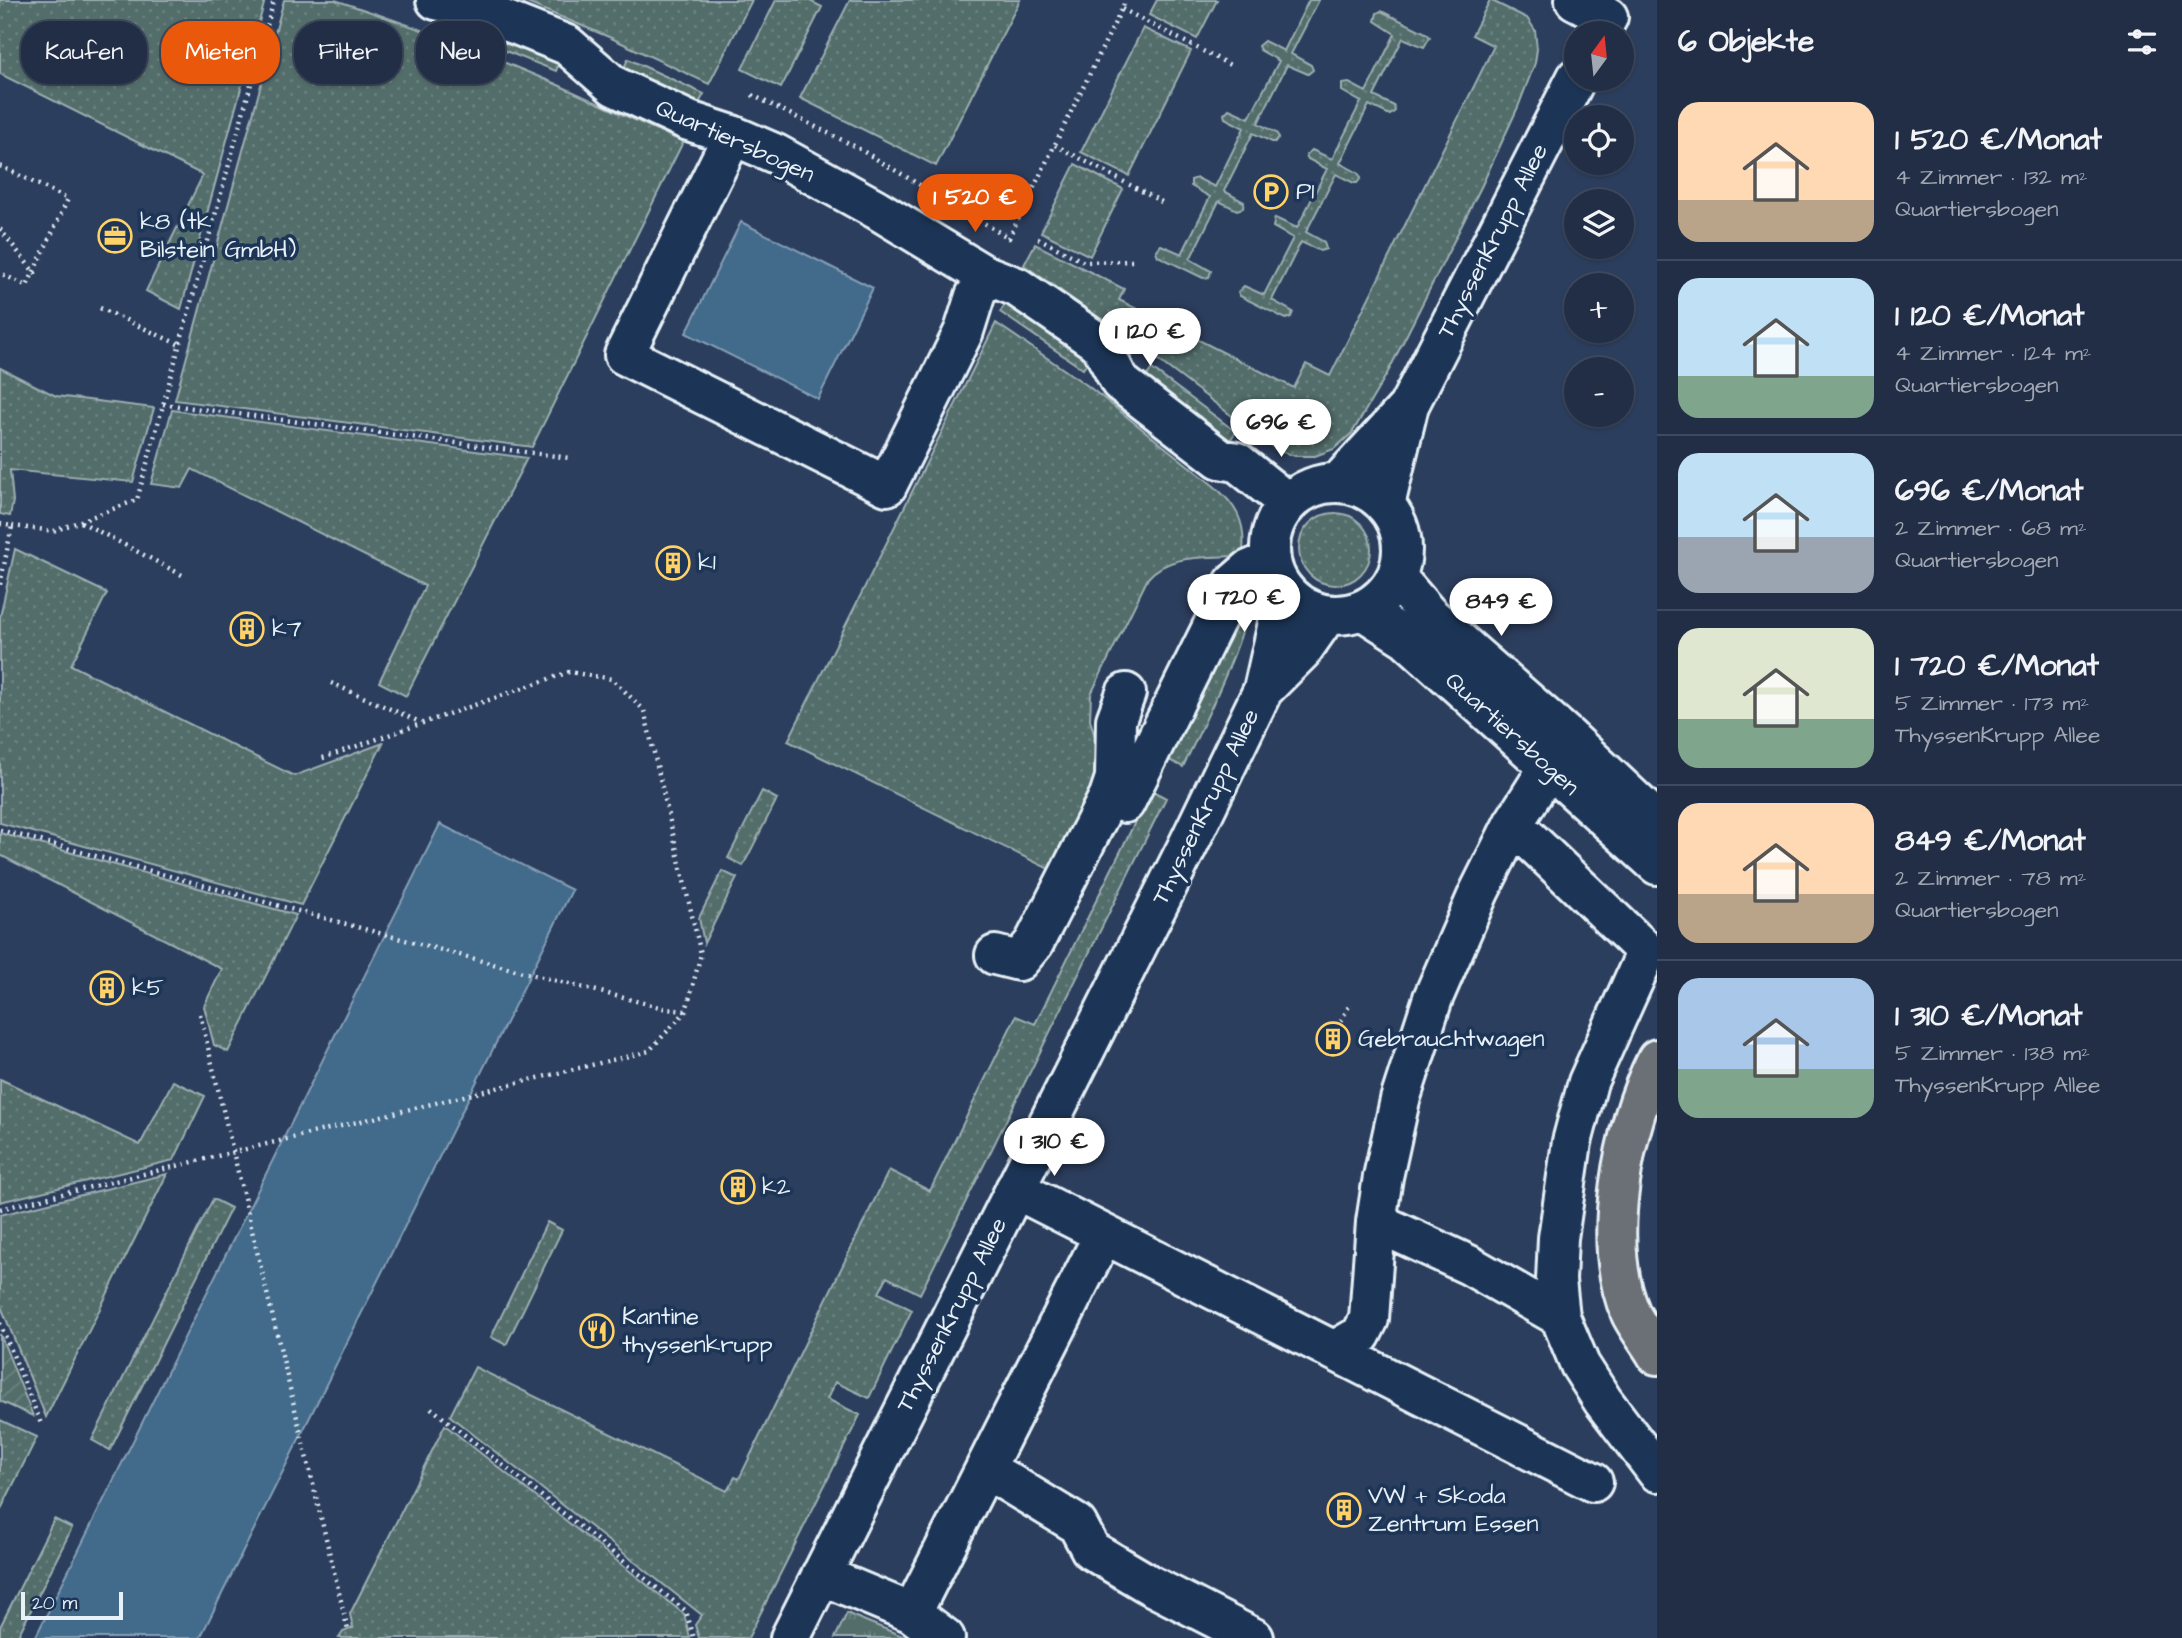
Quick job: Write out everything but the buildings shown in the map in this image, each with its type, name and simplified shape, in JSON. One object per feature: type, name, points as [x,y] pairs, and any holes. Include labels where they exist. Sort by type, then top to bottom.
[{"type":"main road","points":[[1655,1348],[1632,1314],[1618,1265],[1616,1215],[1627,1144],[1657,1059]]},
{"type":"street","name":"Quartiersbogen","points":[[436,0],[479,10],[567,45],[614,86],[689,121],[732,135],[776,154],[876,209],[982,274],[1017,287],[1100,344],[1120,382],[1220,459],[1237,462],[1288,503]]},
{"type":"street","points":[[1575,0],[1608,16],[1605,21]]},
{"type":"street","name":"ThyssenKrupp Allee","points":[[1385,505],[1409,405],[1570,91]]},
{"type":"street","points":[[725,150],[624,355],[887,486],[964,331],[975,296]]},
{"type":"street","name":"ThyssenKrupp Allee","points":[[1338,484],[1409,405]]},
{"type":"street","points":[[1338,484],[1368,492],[1385,505],[1397,523],[1402,556],[1396,578],[1385,594],[1345,613],[1300,605],[1268,574],[1270,537],[1288,503],[1318,486],[1338,484]]},
{"type":"street","points":[[1125,803],[1230,590],[1239,577],[1268,574]]},
{"type":"street","name":"ThyssenKrupp Allee","points":[[1263,690],[1268,574]]},
{"type":"street","name":"Quartiersbogen","points":[[1396,578],[1559,752],[1657,865]]},
{"type":"street","name":"Quartiersbogen","points":[[1345,613],[1406,638],[1657,821]]},
{"type":"street","name":"ThyssenKrupp Allee","points":[[790,1638],[1263,690],[1345,613]]},
{"type":"street","points":[[995,955],[1019,961],[1034,943],[1102,808],[1115,778],[1115,727],[1126,693]]},
{"type":"street","points":[[1389,1377],[1380,1363],[1369,1319],[1376,1222],[1400,1100],[1418,1039],[1455,944],[1513,824],[1559,752]]},
{"type":"street","points":[[1513,824],[1646,953],[1585,1094],[1572,1142],[1556,1268],[1560,1317],[1580,1365],[1603,1401],[1657,1472]]},
{"type":"street","points":[[1015,1189],[1103,1236],[1389,1377],[1593,1482]]},
{"type":"street","points":[[1376,1222],[1469,1265],[1560,1317]]},
{"type":"street","points":[[912,1612],[1103,1236]]},
{"type":"street","points":[[1516,1292],[1534,1294],[1543,1287],[1556,1268]]},
{"type":"street","points":[[1335,1350],[1361,1335],[1369,1319]]},
{"type":"street","points":[[986,1469],[1077,1524],[1091,1550],[1201,1603],[1254,1638]]},
{"type":"street","points":[[821,1575],[912,1612],[945,1638]]},
{"type":"path","points":[[0,524],[54,531],[137,500],[274,0]]},
{"type":"path","points":[[752,95],[856,147],[1009,238],[1126,0]]},
{"type":"path","points":[[1122,9],[1230,65]]},
{"type":"path","points":[[1055,145],[1162,202]]},
{"type":"path","points":[[0,166],[68,199],[27,286],[0,273]]},
{"type":"path","points":[[0,229],[35,273]]},
{"type":"path","points":[[1038,238],[1084,262],[1133,261]]},
{"type":"path","points":[[100,308],[180,345]]},
{"type":"path","points":[[163,404],[570,458]]},
{"type":"path","points":[[80,521],[186,577]]},
{"type":"path","points":[[0,585],[12,526]]},
{"type":"path","points":[[0,1209],[649,1051],[686,1011],[701,954],[644,710],[612,679],[569,672],[320,759]]},
{"type":"path","points":[[331,683],[421,723]]},
{"type":"path","points":[[0,830],[530,975],[667,1009],[686,1011]]},
{"type":"path","points":[[1341,1021],[1350,1004]]},
{"type":"path","points":[[201,1014],[348,1630]]},
{"type":"path","points":[[0,1323],[41,1426]]},
{"type":"path","points":[[432,1408],[686,1611],[694,1638]]},
{"type":"green space","points":[[0,0],[265,0],[259,21],[161,21],[161,84],[242,84],[181,309],[146,291],[203,175],[0,74]]},
{"type":"green space","points":[[284,0],[335,0],[395,21],[294,21],[294,84],[402,84],[402,23],[416,28],[416,84],[505,84],[505,63],[683,142],[532,447],[175,400],[261,84],[280,84],[278,21]]},
{"type":"green space","points":[[520,0],[752,0],[709,84],[609,37]]},
{"type":"green space","points":[[776,0],[808,0],[822,7],[781,88],[742,69]]},
{"type":"green space","points":[[850,0],[1020,0],[936,166],[800,98]]},
{"type":"green space","points":[[1157,0],[1217,0],[1197,39],[1149,15]]},
{"type":"green space","points":[[1309,0],[1319,0],[1291,54],[1311,65],[1313,70],[1308,74],[1287,65],[1258,123],[1279,137],[1272,142],[1253,133],[1224,191],[1244,202],[1243,208],[1237,210],[1219,201],[1190,259],[1211,271],[1209,277],[1203,278],[1158,256],[1156,251],[1161,245],[1182,254],[1210,197],[1191,186],[1191,180],[1197,178],[1215,187],[1244,128],[1225,118],[1224,114],[1229,109],[1249,118],[1279,61],[1258,46],[1264,41],[1284,51]]},
{"type":"green space","points":[[1490,0],[1527,18],[1535,30],[1535,63],[1482,185],[1388,372],[1352,433],[1334,449],[1315,456],[1295,456],[1277,450],[1141,347],[1024,265],[1035,244],[1124,289],[1119,300],[1294,388],[1306,364],[1330,376],[1494,46],[1472,35]]},
{"type":"green space","points":[[1381,11],[1430,37],[1424,47],[1403,38],[1374,96],[1394,106],[1395,111],[1390,115],[1369,105],[1340,163],[1358,173],[1361,178],[1354,183],[1336,174],[1306,232],[1324,242],[1326,249],[1320,251],[1301,242],[1272,300],[1293,312],[1291,317],[1286,319],[1240,296],[1238,292],[1244,286],[1264,295],[1293,238],[1273,227],[1275,218],[1297,228],[1327,169],[1308,159],[1306,155],[1312,150],[1332,159],[1361,102],[1342,91],[1342,84],[1349,83],[1366,92],[1395,34],[1375,21],[1377,13]]},
{"type":"green space","points":[[1143,28],[1191,51],[1129,176],[1081,152]]},
{"type":"green space","points":[[505,33],[562,56],[556,71],[505,51]]},
{"type":"green space","points":[[628,59],[704,94],[696,109],[619,79]]},
{"type":"green space","points":[[1075,164],[1123,189],[1090,256],[1041,232]]},
{"type":"green space","points":[[1009,298],[1095,351],[1083,369],[1000,312]]},
{"type":"green space","points":[[996,323],[1088,386],[1214,486],[1238,514],[1243,530],[1243,550],[1233,556],[1176,561],[1156,570],[1148,578],[1091,694],[1090,720],[1104,766],[1053,871],[788,741]]},
{"type":"green space","points":[[0,368],[56,396],[154,408],[133,482],[10,470],[13,501],[10,516],[0,514]]},
{"type":"green space","points":[[1152,369],[1236,432],[1223,449],[1139,386]]},
{"type":"green space","points":[[172,410],[527,458],[406,696],[379,682],[425,586],[192,469],[182,488],[151,484]]},
{"type":"green space","points":[[1335,513],[1349,516],[1361,523],[1368,535],[1371,549],[1368,563],[1361,575],[1349,582],[1335,585],[1321,582],[1309,575],[1302,563],[1299,549],[1302,535],[1309,523],[1321,516]]},
{"type":"green space","points":[[15,549],[107,593],[71,665],[294,776],[383,743],[301,905],[0,823],[0,617]]},
{"type":"green space","points":[[1249,591],[1249,606],[1235,652],[1183,767],[1159,755]]},
{"type":"green space","points":[[1149,789],[1166,798],[920,1294],[887,1277],[879,1293],[912,1310],[869,1398],[835,1382],[827,1399],[860,1415],[748,1638],[699,1638],[695,1625],[702,1615],[450,1416],[475,1367],[727,1491],[735,1477],[739,1479],[889,1170],[930,1191],[1016,1016],[1035,1024]]},
{"type":"green space","points":[[762,791],[777,799],[743,866],[728,858]]},
{"type":"green space","points":[[0,833],[296,915],[228,1052],[214,1045],[204,1006],[222,969],[0,855]]},
{"type":"green space","points":[[722,871],[737,878],[704,943],[699,918]]},
{"type":"green space","points":[[0,1079],[140,1145],[173,1081],[205,1096],[174,1160],[0,1202]]},
{"type":"green space","points":[[167,1174],[46,1417],[0,1304],[0,1215]]},
{"type":"green space","points":[[213,1199],[231,1208],[110,1450],[92,1440]]},
{"type":"green space","points":[[547,1222],[562,1230],[506,1345],[491,1337]]},
{"type":"green space","points":[[0,1334],[33,1416],[0,1401]]},
{"type":"green space","points":[[0,1420],[37,1437],[0,1511]]},
{"type":"green space","points":[[445,1425],[684,1614],[690,1638],[339,1638],[343,1632],[353,1628],[350,1614]]},
{"type":"green space","points":[[54,1519],[72,1528],[17,1638],[0,1638],[0,1627]]},
{"type":"green space","points":[[847,1613],[853,1616],[907,1638],[835,1638]]},
{"type":"water","points":[[741,222],[873,288],[818,399],[686,333]]},
{"type":"water","points":[[440,824],[572,890],[200,1638],[35,1638]]},
{"type":"place","name":"P1","points":[[1271,192]]},
{"type":"place","name":"k8 (tk Bilstein GmbH)","points":[[115,236]]},
{"type":"place","name":"k1","points":[[673,563]]},
{"type":"place","name":"k7","points":[[247,629]]},
{"type":"place","name":"k5","points":[[107,988]]},
{"type":"place","name":"Gebrauchtwagen","points":[[1333,1039]]},
{"type":"place","name":"k2","points":[[738,1187]]},
{"type":"place","name":"Kantine thyssenkrupp","points":[[597,1331]]},
{"type":"place","name":"VW + Skoda Zentrum Essen","points":[[1344,1510]]}]
